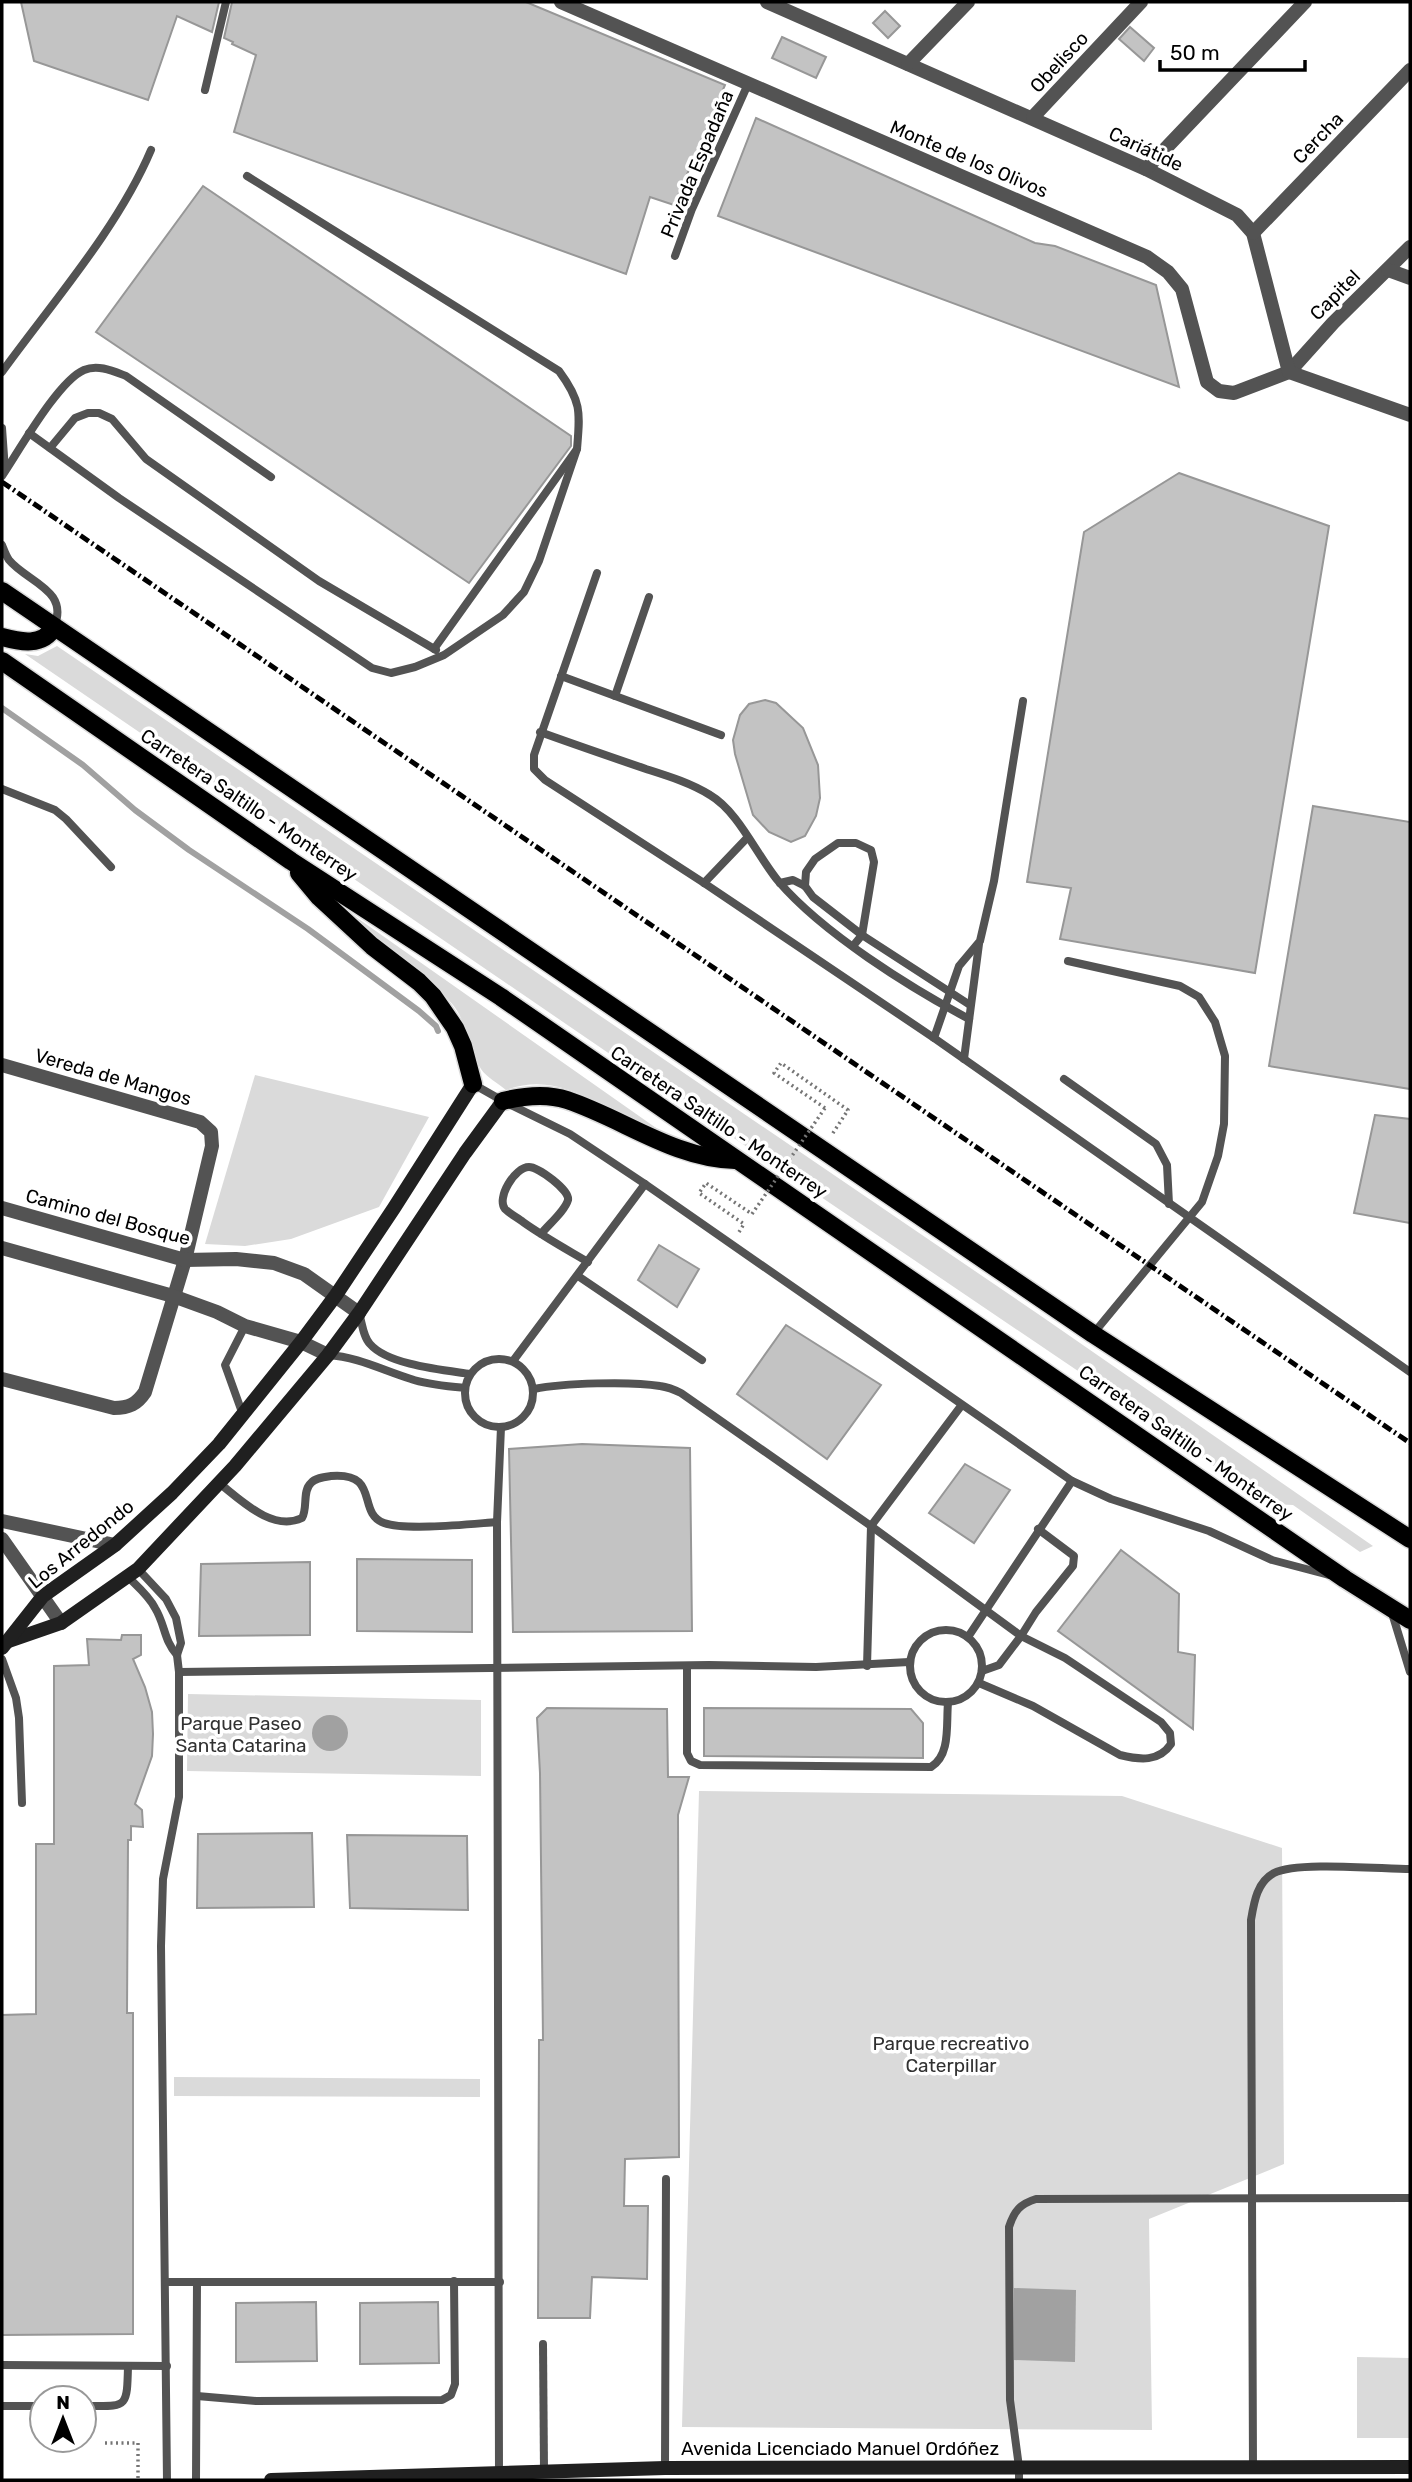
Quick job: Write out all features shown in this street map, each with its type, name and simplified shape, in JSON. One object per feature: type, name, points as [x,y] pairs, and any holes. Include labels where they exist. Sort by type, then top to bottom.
[{"type":"main road","name":"Carretera Saltillo - Monterrey","points":[[2,591],[1093,1334],[1410,1539]]},
{"type":"main road","points":[[2,637],[25,642],[37,640],[49,635],[54,627]]},
{"type":"main road","name":"Carretera Saltillo - Monterrey","points":[[2,662],[291,861],[500,997],[1345,1579],[1410,1620]]},
{"type":"main road","points":[[291,861],[319,897],[372,946],[433,996],[459,1037],[473,1084]]},
{"type":"main road","points":[[503,1101],[539,1095],[565,1099],[683,1150],[711,1158],[737,1160]]},
{"type":"street","name":"Monte de los Olivos","points":[[561,2],[1147,257],[1168,272],[1181,289],[1207,382],[1219,391],[1234,393],[1289,372]]},
{"type":"street","name":"Cariátide","points":[[767,2],[1146,169],[1237,215],[1253,233]]},
{"type":"street","points":[[795,14],[806,2]]},
{"type":"street","points":[[908,64],[968,2]]},
{"type":"street","name":"Obelisco","points":[[1033,117],[1142,2]]},
{"type":"street","points":[[1146,169],[1305,2]]},
{"type":"street","name":"Cercha","points":[[1253,233],[1410,70]]},
{"type":"street","points":[[1253,233],[1289,372],[1410,415]]},
{"type":"street","name":"Capitel","points":[[1289,372],[1333,323],[1410,247]]},
{"type":"street","points":[[1388,270],[1410,278]]},
{"type":"street","name":"Vereda de Mangos","points":[[2,1065],[200,1122],[211,1132],[212,1146],[185,1260]]},
{"type":"street","name":"Los Arredondo","points":[[5,1645],[43,1596],[115,1545],[172,1493],[219,1444],[336,1295],[473,1084]]},
{"type":"street","name":"Los Arredondo","points":[[5,1645],[61,1623],[133,1573],[219,1483],[328,1355],[503,1101]]},
{"type":"street","name":"Camino del Bosque","points":[[2,1209],[185,1260],[236,1259],[274,1263],[304,1274],[359,1313]]},
{"type":"street","points":[[2,1248],[173,1296],[245,1326],[301,1342],[328,1355]]},
{"type":"street","points":[[2,1379],[114,1408],[139,1401],[145,1392],[185,1260]]},
{"type":"street","points":[[2,1521],[115,1545]]},
{"type":"street","points":[[2,1539],[61,1623]]},
{"type":"street","name":"Avenida Licenciado Manuel Ordóñez","points":[[271,2480],[499,2476],[544,2470],[665,2468],[1019,2474],[1253,2469],[1329,2474],[1410,2467]]},
{"type":"lane","points":[[205,90],[226,2]]},
{"type":"lane","name":"Privada Espadaña","points":[[675,256],[692,209],[748,84]]},
{"type":"lane","points":[[2,372],[111,223],[138,181],[151,150]]},
{"type":"lane","points":[[29,433],[119,498],[372,668],[391,673],[444,655],[503,615],[524,592],[539,561],[578,449],[580,415],[575,393],[559,371],[247,176]]},
{"type":"lane","points":[[3,474],[29,433],[71,379],[85,370],[97,368],[126,376],[271,477]]},
{"type":"lane","points":[[50,448],[75,418],[88,413],[100,413],[112,419],[146,460],[319,582],[444,655]]},
{"type":"lane","points":[[2,428],[3,474]]},
{"type":"lane","points":[[434,649],[578,449]]},
{"type":"lane","points":[[2,545],[9,560],[54,597],[57,619],[54,627]]},
{"type":"lane","points":[[597,573],[534,755],[534,769],[545,780],[934,1038],[1410,1372]]},
{"type":"lane","points":[[615,696],[649,597]]},
{"type":"lane","points":[[561,676],[721,734]]},
{"type":"lane","points":[[964,1059],[980,942],[994,881],[1023,701]]},
{"type":"lane","points":[[540,732],[688,784],[711,795],[731,812],[780,883],[812,915],[853,946],[945,1006],[969,1018]]},
{"type":"lane","points":[[2,789],[55,810],[111,867]]},
{"type":"lane","points":[[704,883],[747,838]]},
{"type":"lane","points":[[805,886],[806,872],[815,859],[838,843],[856,843],[871,850],[874,862],[862,935],[853,946]]},
{"type":"lane","points":[[780,883],[793,880],[805,886],[813,897],[862,935],[970,1005]]},
{"type":"lane","points":[[934,1038],[959,966],[980,942]]},
{"type":"lane","points":[[1068,961],[1180,986],[1199,997],[1215,1022],[1225,1056],[1224,1124],[1218,1156],[1202,1202],[1093,1334]]},
{"type":"lane","points":[[1064,1079],[1156,1144],[1167,1166],[1169,1203]]},
{"type":"lane","points":[[473,1084],[570,1134],[763,1264],[961,1406],[1072,1481],[1111,1499],[1209,1531],[1272,1560],[1345,1579]]},
{"type":"lane","points":[[541,1234],[568,1202],[568,1194],[564,1188],[533,1168],[525,1167],[505,1191],[502,1201],[504,1208],[541,1234],[588,1262]]},
{"type":"lane","points":[[513,1361],[645,1184]]},
{"type":"lane","points":[[578,1276],[702,1360]]},
{"type":"lane","points":[[359,1313],[368,1343],[377,1350],[415,1366],[470,1374]]},
{"type":"lane","points":[[243,1415],[225,1365],[245,1326]]},
{"type":"lane","points":[[328,1355],[346,1356],[368,1362],[414,1380],[465,1388]]},
{"type":"lane","points":[[489,1359],[513,1361],[531,1378],[533,1401],[529,1411],[521,1419],[500,1427],[491,1426],[474,1416],[465,1398],[465,1388],[470,1374],[478,1365],[489,1359]]},
{"type":"lane","points":[[534,1390],[551,1386],[625,1385],[661,1386],[681,1393],[871,1526],[1021,1636],[1065,1658],[1161,1722],[1170,1733],[1171,1744],[1166,1752],[1147,1759],[1120,1755],[1034,1706],[979,1683]]},
{"type":"lane","points":[[867,1666],[871,1526],[961,1406]]},
{"type":"lane","points":[[499,2476],[497,1522],[500,1427]]},
{"type":"lane","points":[[219,1483],[256,1511],[286,1522],[302,1518],[306,1512],[308,1486],[312,1481],[335,1476],[356,1480],[366,1489],[374,1517],[382,1523],[410,1526],[497,1522]]},
{"type":"lane","points":[[968,1637],[1072,1481]]},
{"type":"lane","points":[[982,1671],[999,1665],[1035,1612],[1073,1566],[1074,1556],[1068,1549],[1038,1529]]},
{"type":"lane","points":[[133,1573],[162,1621],[167,1644],[177,1655]]},
{"type":"lane","points":[[133,1573],[166,1599],[176,1618],[181,1643],[177,1655],[179,1797],[163,1880],[161,1946],[167,2480]]},
{"type":"lane","points":[[1390,1607],[1410,1672]]},
{"type":"lane","points":[[948,1630],[968,1637],[982,1658],[979,1683],[971,1693],[948,1703],[935,1701],[924,1695],[915,1686],[910,1675],[909,1662],[912,1652],[927,1635],[948,1630]]},
{"type":"lane","points":[[2,1658],[16,1698],[19,1718],[22,1803]]},
{"type":"lane","points":[[179,1672],[867,1666],[909,1662]]},
{"type":"lane","points":[[687,1666],[687,1753],[691,1761],[700,1765],[931,1768],[944,1755],[948,1703]]},
{"type":"lane","points":[[1253,2469],[1251,1920],[1257,1891],[1274,1873],[1301,1867],[1410,1870]]},
{"type":"lane","points":[[665,2468],[666,2179]]},
{"type":"lane","points":[[1019,2474],[1010,2400],[1009,2227],[1013,2214],[1023,2203],[1035,2199],[1410,2198]]},
{"type":"lane","points":[[197,2396],[256,2402],[442,2400],[451,2395],[455,2384],[454,2281]]},
{"type":"lane","points":[[166,2282],[500,2282]]},
{"type":"lane","points":[[196,2480],[198,2282]]},
{"type":"lane","points":[[543,2344],[544,2470]]},
{"type":"lane","points":[[2,2365],[167,2366]]},
{"type":"lane","points":[[98,2406],[123,2403],[128,2396],[128,2366]]},
{"type":"lane","points":[[2,2406],[28,2406]]},
{"type":"path","points":[[744,1224],[699,1193],[706,1182],[752,1214],[825,1108],[774,1073],[781,1063],[848,1110],[823,1149]]},
{"type":"path","points":[[105,2443],[138,2443],[138,2480]]},
{"type":"green space","points":[[57,646],[1041,1316],[1373,1546],[1360,1552],[1293,1505],[1268,1504],[1078,1371],[25,654],[38,656]]},
{"type":"green space","points":[[353,915],[659,1130],[566,1089],[527,1085],[506,1090],[481,1069],[453,1005]]},
{"type":"green space","points":[[255,1075],[429,1117],[379,1207],[291,1239],[245,1246],[205,1244]]},
{"type":"green space","name":"Parque Paseo Santa Catarina","points":[[188,1694],[481,1700],[481,1776],[187,1771]]},
{"type":"green space","name":"Parque recreativo Caterpillar","points":[[699,1791],[1122,1796],[1282,1848],[1284,2164],[1149,2219],[1152,2430],[682,2427]]},
{"type":"green space","points":[[174,2077],[480,2079],[480,2097],[174,2096]]},
{"type":"green space","points":[[1357,2357],[1410,2358],[1410,2438],[1357,2438]]},
{"type":"shaded area","points":[[330,1715],[343,1720],[348,1733],[343,1746],[330,1751],[317,1746],[312,1733],[317,1720]]},
{"type":"shaded area","points":[[1014,2288],[1076,2290],[1075,2362],[1014,2360]]},
{"type":"building","points":[[21,2],[219,2],[212,32],[177,16],[148,100],[34,61]]},
{"type":"building","points":[[232,2],[526,2],[725,85],[674,205],[650,197],[626,274],[234,132],[256,55],[224,38]]},
{"type":"building","points":[[885,11],[900,26],[888,38],[873,23]]},
{"type":"building","points":[[1130,27],[1154,48],[1144,61],[1119,39]]},
{"type":"building","points":[[782,37],[826,57],[816,78],[772,58]]},
{"type":"building","points":[[756,118],[1035,243],[1055,246],[1156,285],[1179,387],[718,216]]},
{"type":"building","points":[[203,186],[571,436],[571,446],[469,583],[96,332]]},
{"type":"building","points":[[1179,473],[1329,526],[1255,973],[1060,939],[1071,888],[1027,882],[1084,532]]},
{"type":"building","points":[[765,700],[776,703],[803,728],[818,765],[820,798],[816,816],[805,836],[791,842],[769,832],[753,815],[735,754],[733,740],[740,715],[749,704]]},
{"type":"building","points":[[1313,806],[1410,822],[1410,1089],[1269,1066]]},
{"type":"building","points":[[1375,1115],[1410,1119],[1410,1223],[1354,1213]]},
{"type":"building","points":[[659,1245],[699,1269],[677,1307],[638,1280]]},
{"type":"building","points":[[786,1325],[881,1385],[827,1459],[737,1394]]},
{"type":"building","points":[[582,1444],[690,1448],[692,1631],[513,1632],[509,1449]]},
{"type":"building","points":[[965,1464],[1010,1490],[974,1543],[929,1513]]},
{"type":"building","points":[[1121,1550],[1179,1594],[1178,1652],[1195,1655],[1193,1729],[1058,1631]]},
{"type":"building","points":[[357,1559],[472,1560],[472,1632],[357,1631]]},
{"type":"building","points":[[310,1562],[310,1635],[199,1636],[201,1564]]},
{"type":"building","points":[[122,1635],[141,1635],[141,1655],[133,1659],[152,1712],[153,1734],[152,1756],[135,1804],[142,1810],[143,1827],[131,1826],[131,1840],[128,1840],[127,2013],[133,2013],[133,2334],[2,2335],[2,2015],[36,2014],[36,1844],[54,1844],[54,1666],[89,1665],[87,1639],[121,1640]]},
{"type":"building","points":[[547,1708],[667,1709],[668,1777],[689,1777],[678,1815],[679,2157],[625,2159],[624,2206],[648,2206],[647,2279],[592,2277],[590,2318],[538,2318],[539,2040],[543,2040],[537,1718]]},
{"type":"building","points":[[704,1708],[911,1709],[923,1723],[923,1758],[704,1756]]},
{"type":"building","points":[[312,1833],[314,1907],[197,1908],[198,1834]]},
{"type":"building","points":[[347,1835],[467,1836],[468,1910],[350,1908]]},
{"type":"building","points":[[316,2302],[317,2361],[236,2362],[236,2303]]},
{"type":"building","points":[[438,2302],[439,2363],[360,2364],[360,2303]]},
{"type":"waterway","points":[[2,708],[83,765],[135,810],[189,850],[308,929],[419,1011],[438,1031]]},
{"type":"railway","points":[[2,482],[1410,1443]]}]
